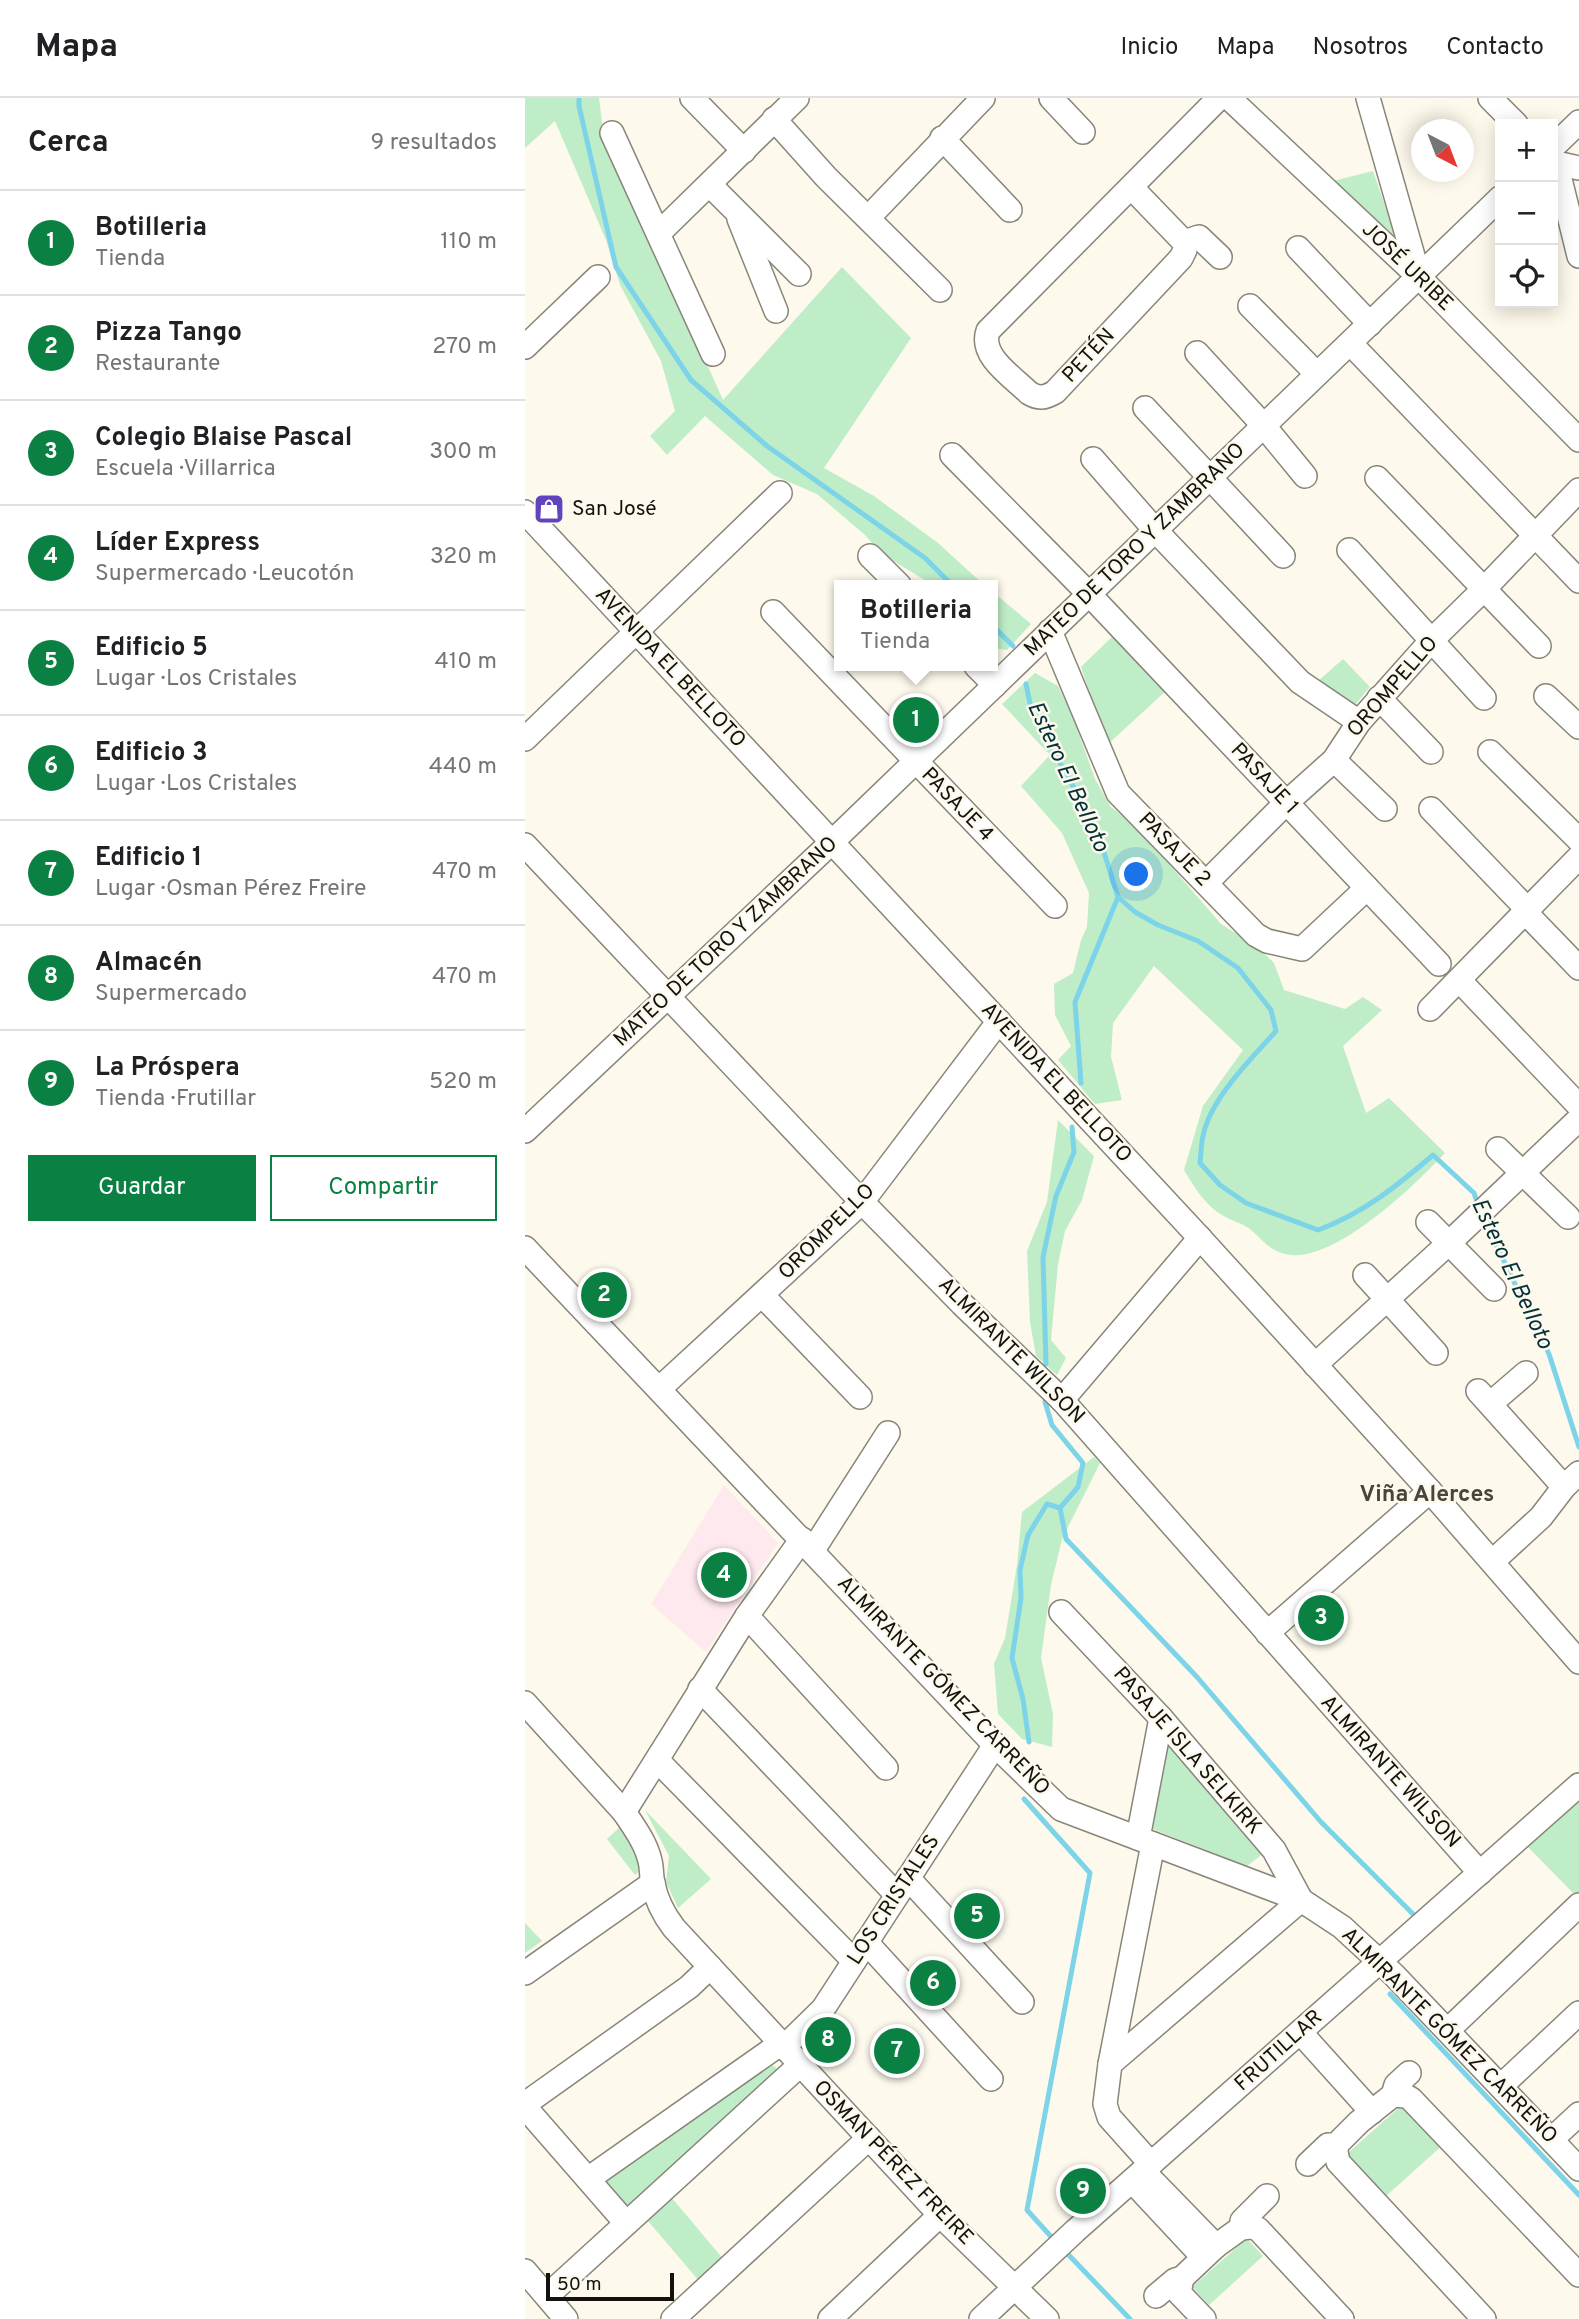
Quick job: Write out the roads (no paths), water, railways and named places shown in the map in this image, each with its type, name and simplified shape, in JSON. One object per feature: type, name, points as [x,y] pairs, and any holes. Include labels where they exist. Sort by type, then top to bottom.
[{"type":"street","points":[[692,98],[744,151]]},
{"type":"street","points":[[659,233],[797,98]]},
{"type":"street","points":[[867,218],[983,98]]},
{"type":"street","points":[[1051,98],[1083,132]]},
{"type":"street","name":"PETÉN","points":[[1184,242],[1185,250],[1181,258],[1055,392],[1041,398],[1028,393],[989,353],[985,343],[988,331],[1219,98]]},
{"type":"street","name":"JOSÉ URIBE","points":[[1229,98],[1419,276],[1579,440]]},
{"type":"street","points":[[1368,98],[1419,276]]},
{"type":"street","points":[[1490,98],[1511,119]]},
{"type":"street","points":[[774,119],[826,177],[940,290]]},
{"type":"street","points":[[1558,151],[1579,122]]},
{"type":"street","points":[[612,133],[713,354]]},
{"type":"street","points":[[942,138],[1010,210]]},
{"type":"street","points":[[1558,159],[1579,168]]},
{"type":"street","points":[[1558,161],[1579,185]]},
{"type":"street","points":[[1558,173],[1579,257]]},
{"type":"street","points":[[710,185],[735,210],[795,270],[773,301],[735,210]]},
{"type":"street","points":[[1132,188],[1184,242],[1199,237],[1220,257]]},
{"type":"street","name":"MATEO DE TORO Y ZAMBRANO","points":[[525,1131],[832,842],[1495,203]]},
{"type":"street","points":[[1298,248],[1370,324]]},
{"type":"street","points":[[525,347],[599,277]]},
{"type":"street","points":[[1250,306],[1317,374]]},
{"type":"street","points":[[1350,342],[1579,581]]},
{"type":"street","points":[[1198,353],[1305,476]]},
{"type":"street","points":[[1145,408],[1283,556]]},
{"type":"street","name":"PASAJE 1","points":[[952,455],[1089,594],[1439,964]]},
{"type":"street","points":[[1093,459],[1155,530],[1300,682],[1359,722]]},
{"type":"street","points":[[1377,478],[1539,646]]},
{"type":"street","name":"OROMPELLO","points":[[1206,883],[1286,803],[1334,760],[1379,698],[1579,490]]},
{"type":"street","points":[[525,739],[780,492]]},
{"type":"street","name":"AVENIDA EL BELLOTO","points":[[525,512],[1200,1238],[1430,1491],[1579,1662]]},
{"type":"street","points":[[1349,550],[1484,698]]},
{"type":"street","points":[[870,556],[893,580]]},
{"type":"street","name":"PASAJE 4","points":[[773,612],[1055,905]]},
{"type":"street","name":"PASAJE 2","points":[[1050,631],[1118,793],[1256,935],[1267,941],[1302,949],[1367,888]]},
{"type":"street","points":[[981,671],[995,685]]},
{"type":"street","points":[[1546,696],[1579,727]]},
{"type":"street","points":[[1379,698],[1431,752]]},
{"type":"street","points":[[1490,752],[1579,840]]},
{"type":"street","points":[[1334,760],[1385,809]]},
{"type":"street","points":[[1431,809],[1579,968]]},
{"type":"street","name":"ALMIRANTE WILSON","points":[[525,845],[863,1202],[962,1304],[1062,1400],[1480,1873]]},
{"type":"street","points":[[1430,1009],[1579,857]]},
{"type":"street","points":[[1459,980],[1579,1106]]},
{"type":"street","name":"OROMPELLO","points":[[659,1390],[863,1202],[999,1021]]},
{"type":"street","points":[[1315,1365],[1478,1216],[1579,1119]]},
{"type":"street","points":[[1498,1149],[1568,1217]]},
{"type":"street","points":[[1428,1222],[1494,1289]]},
{"type":"street","points":[[1062,1400],[1200,1238]]},
{"type":"street","name":"ALMIRANTE GÓMEZ CARREÑO","points":[[525,1248],[996,1745],[1061,1810],[1301,1900],[1342,1927],[1448,2030],[1579,2169]]},
{"type":"street","points":[[1365,1275],[1436,1353]]},
{"type":"street","points":[[762,1295],[860,1396]]},
{"type":"street","points":[[1487,1555],[1529,1508],[1571,1480],[1484,1398],[1526,1373]]},
{"type":"street","points":[[624,1812],[747,1616],[808,1545],[888,1433]]},
{"type":"street","points":[[1267,1633],[1430,1491]]},
{"type":"street","name":"PASAJE ISLA SELKIRK","points":[[1061,1612],[1161,1718],[1274,1850],[1301,1900]]},
{"type":"street","points":[[747,1616],[886,1768]]},
{"type":"street","points":[[700,1689],[1022,2002]]},
{"type":"street","name":"OSMAN PÉREZ FREIRE","points":[[525,1703],[624,1812],[644,1843],[653,1883],[665,1916],[800,2066],[940,2215],[1047,2319]]},
{"type":"street","points":[[1161,1718],[1146,1841],[1105,2104],[1109,2116],[1142,2172],[1210,2252]]},
{"type":"street","name":"LOS CRISTALES","points":[[588,2179],[782,2046],[823,2009],[996,1745]]},
{"type":"street","points":[[657,1760],[991,2080]]},
{"type":"street","name":"FRUTILLAR","points":[[981,2319],[1075,2231],[1579,1785]]},
{"type":"street","points":[[525,1973],[653,1883]]},
{"type":"street","points":[[1110,2064],[1301,1900]]},
{"type":"street","points":[[1448,2030],[1579,1905]]},
{"type":"street","points":[[626,2223],[525,2106],[689,1987],[710,1967]]},
{"type":"street","points":[[1501,2086],[1579,2013]]},
{"type":"street","points":[[1295,2036],[1366,2117]]},
{"type":"street","points":[[547,2296],[800,2066]]},
{"type":"street","points":[[1335,2146],[1393,2095],[1397,2085],[1409,2073]]},
{"type":"street","points":[[1393,2095],[1411,2099],[1579,2275]]},
{"type":"street","points":[[1552,2139],[1579,2114]]},
{"type":"street","points":[[673,2319],[869,2138]]},
{"type":"street","points":[[1308,2164],[1328,2145],[1335,2146]]},
{"type":"street","points":[[1335,2146],[1338,2162],[1484,2319]]},
{"type":"street","points":[[1241,2228],[1242,2221],[1267,2196]]},
{"type":"street","points":[[830,2319],[940,2215]]},
{"type":"street","points":[[1156,2296],[1175,2280],[1182,2278],[1241,2228],[1252,2227],[1258,2230],[1342,2319]]},
{"type":"street","points":[[525,2271],[566,2319]]},
{"type":"street","points":[[1182,2278],[1179,2293],[1204,2319]]},
{"type":"waterway","name":"Estero El Belloto","points":[[579,98],[616,267],[691,380],[767,446],[925,558],[947,580]]},
{"type":"waterway","name":"Estero El Belloto","points":[[998,631],[1013,646]]},
{"type":"waterway","name":"Estero El Belloto","points":[[1026,684],[1032,713],[1096,827],[1118,897],[1135,912],[1158,925],[1198,941],[1238,968],[1271,1010],[1276,1031],[1233,1080],[1214,1108],[1203,1136],[1200,1163],[1220,1185],[1246,1203],[1318,1230],[1379,1198],[1433,1155],[1474,1193],[1478,1205]]},
{"type":"waterway","points":[[1081,1083],[1075,1002],[1118,897]]},
{"type":"waterway","points":[[1046,1364],[1043,1257],[1056,1196],[1074,1152],[1072,1127]]},
{"type":"waterway","name":"Estero El Belloto","points":[[1483,1218],[1549,1354],[1579,1447]]},
{"type":"waterway","points":[[1029,1742],[1023,1699],[1012,1658],[1021,1598],[1020,1570],[1028,1535],[1047,1504],[1060,1508],[1078,1487],[1083,1463],[1052,1425],[1045,1402]]},
{"type":"waterway","points":[[1060,1508],[1066,1539],[1197,1677],[1321,1822],[1413,1914]]},
{"type":"waterway","points":[[1024,1799],[1090,1873],[1027,2210],[1055,2241]]},
{"type":"waterway","points":[[1390,1994],[1579,2195]]},
{"type":"waterway","points":[[1064,2250],[1130,2319]]},
{"type":"place","name":"San José","points":[[549,509]]},
{"type":"place","name":"Botilleria","points":[[916,720]]},
{"type":"place","name":"Pizza Tango","points":[[604,1295]]},
{"type":"place","name":"Líder Express","points":[[724,1575]]},
{"type":"place","name":"Colegio Blaise Pascal","points":[[1321,1618]]},
{"type":"place","name":"Edificio 5","points":[[977,1916]]},
{"type":"place","name":"Edificio 3","points":[[933,1983]]},
{"type":"place","name":"Almacén","points":[[828,2040]]},
{"type":"place","name":"Edificio 1","points":[[897,2051]]},
{"type":"place","name":"La Próspera","points":[[1083,2191]]},
{"type":"district","name":"Viña Alerces","points":[[1427,1495]]}]
